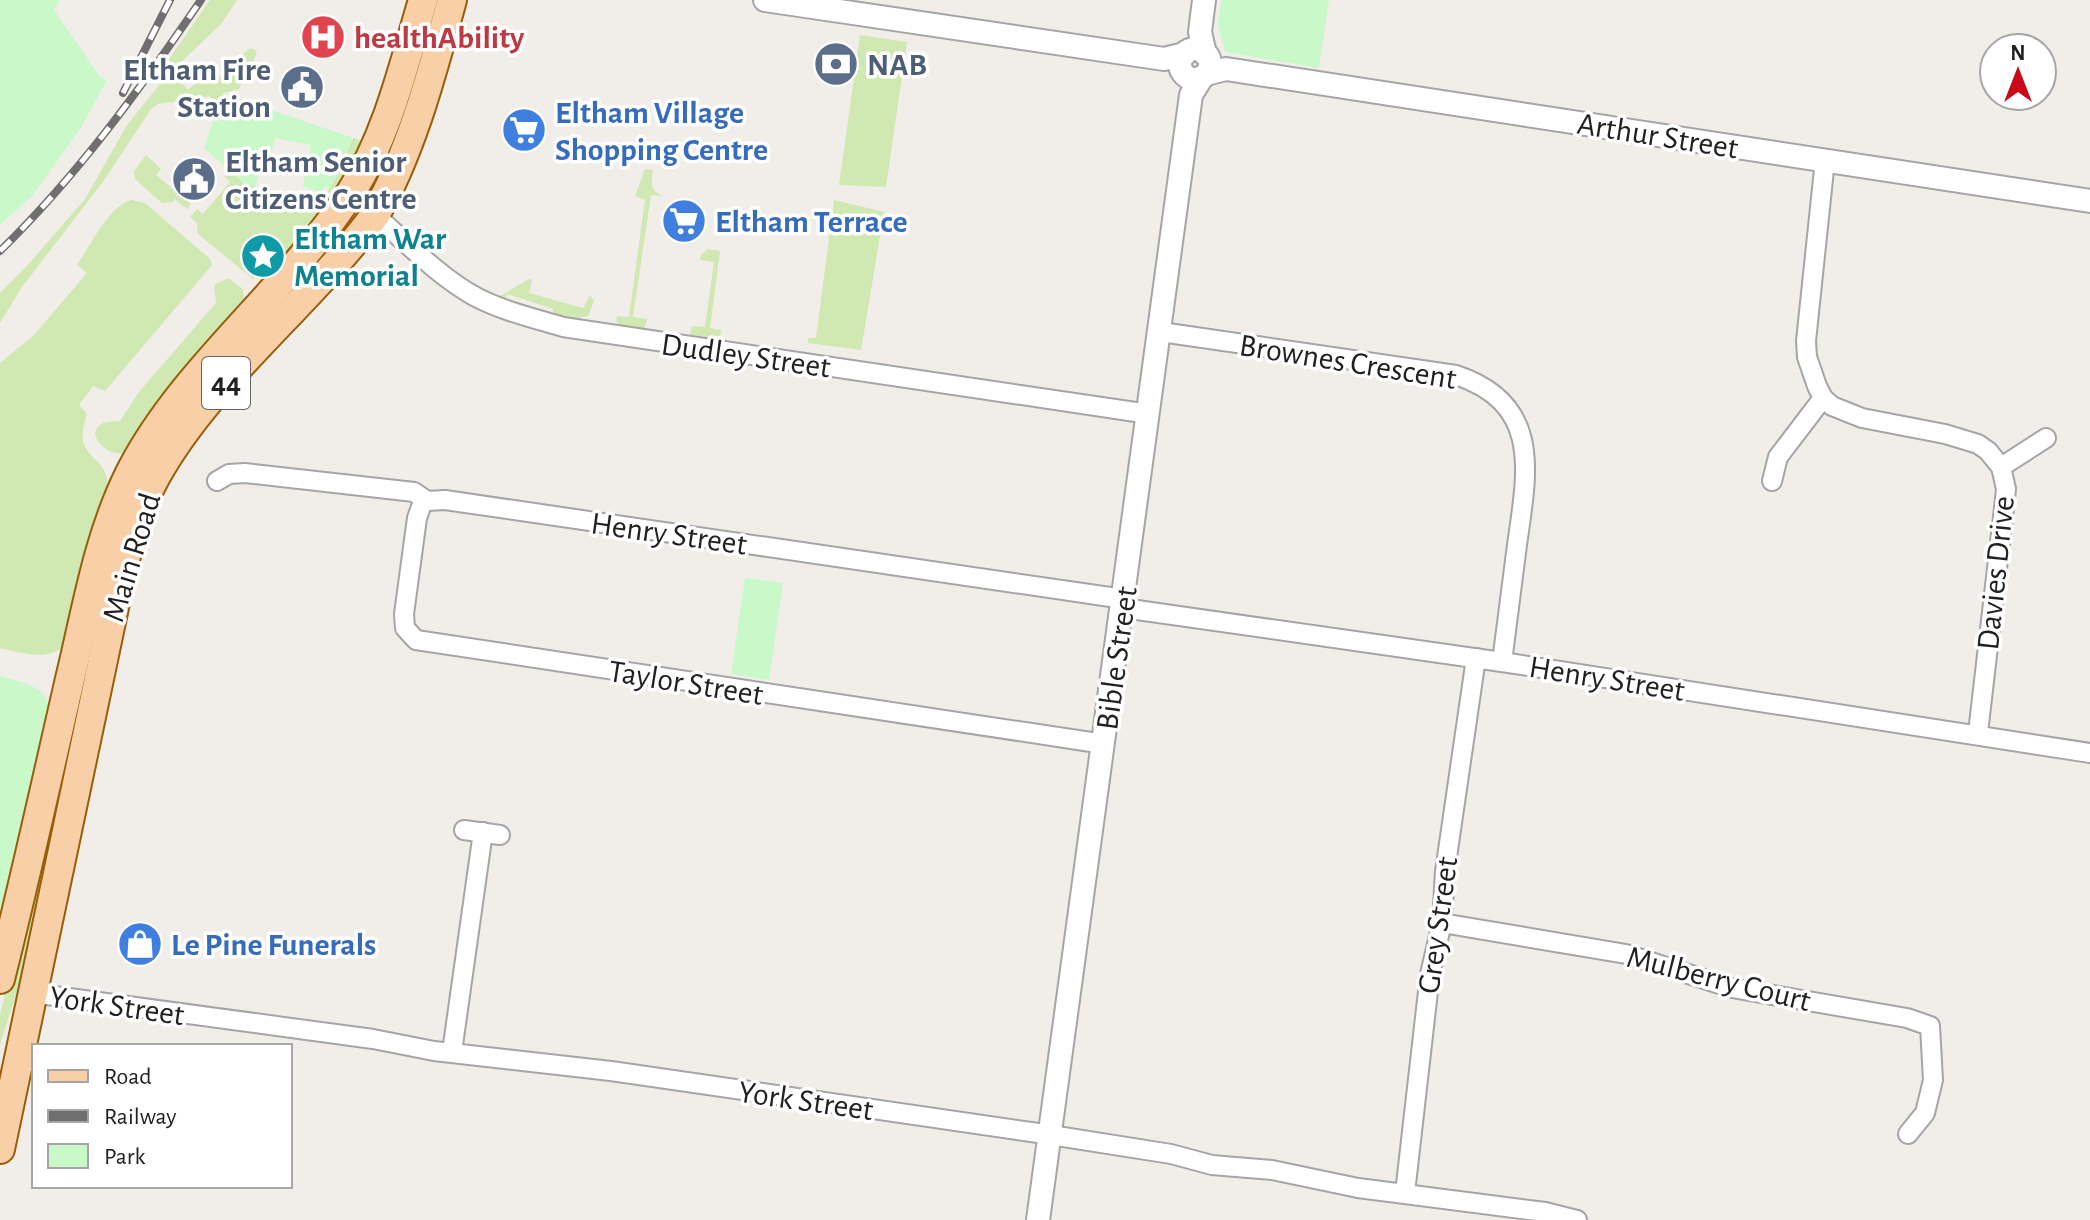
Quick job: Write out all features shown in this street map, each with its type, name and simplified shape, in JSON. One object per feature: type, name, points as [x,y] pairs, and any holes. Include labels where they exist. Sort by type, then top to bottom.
[{"type":"main road","name":"Main Road","points":[[0,979],[102,546],[116,503],[132,469],[172,409],[317,238],[350,193],[366,166],[384,123],[423,0]]},
{"type":"main road","name":"Main Road","points":[[0,1149],[120,579],[142,505],[157,475],[188,428],[375,215],[406,147],[452,0]]},
{"type":"main road","points":[[350,193],[375,215]]},
{"type":"main road","points":[[132,469],[142,505]]},
{"type":"main road","points":[[70,679],[87,675],[97,685]]},
{"type":"street","name":"Arthur Street","points":[[765,0],[2090,201]]},
{"type":"street","name":"Bible Street","points":[[1038,1220],[1204,0]]},
{"type":"street","points":[[1772,481],[1778,457],[1823,398],[1811,371],[1806,341],[1825,160]]},
{"type":"street","name":"Dudley Street","points":[[375,215],[457,285],[497,307],[536,320],[603,334],[1149,414]]},
{"type":"street","name":"Brownes Crescent","points":[[1161,332],[1456,375],[1480,384],[1500,400],[1520,430],[1527,464],[1502,662]]},
{"type":"street","name":"Davies Drive","points":[[1823,398],[1832,406],[1862,418],[1966,439],[1988,451],[2001,467],[2006,489],[1978,733]]},
{"type":"street","points":[[2001,467],[2046,438]]},
{"type":"street","name":"Henry Street","points":[[217,481],[229,474],[245,473],[414,492],[427,501],[477,505],[1124,603],[1978,733],[2090,753]]},
{"type":"street","name":"Taylor Street","points":[[427,501],[418,510],[404,614],[405,628],[416,640],[1104,744]]},
{"type":"street","name":"Grey Street","points":[[1405,1193],[1430,974],[1442,923],[1445,871],[1476,658]]},
{"type":"street","points":[[452,1052],[492,834],[464,830]]},
{"type":"street","name":"Mulberry Court","points":[[1442,923],[1626,954],[1732,988],[1907,1018],[1930,1026],[1933,1080],[1925,1113],[1908,1134]]},
{"type":"street","name":"York Street","points":[[32,993],[611,1071],[1171,1154],[1212,1165],[1272,1170],[1338,1184],[1489,1207],[1545,1212],[1577,1220]]},
{"type":"green space","points":[[0,0],[60,0],[54,10],[101,78],[107,80],[80,129],[33,195],[0,225]]},
{"type":"green space","points":[[210,0],[237,0],[221,24],[177,66],[184,73],[178,79],[188,90],[208,72],[216,80],[250,48],[257,53],[239,89],[223,93],[213,122],[210,96],[158,104],[151,109],[105,179],[22,287],[0,323],[0,293],[85,199],[127,125],[169,73],[165,65]]},
{"type":"green space","points":[[1221,0],[1329,0],[1319,68],[1225,52],[1218,25]]},
{"type":"green space","points":[[860,35],[907,42],[886,187],[839,185]]},
{"type":"green space","points":[[223,93],[353,138],[330,188],[325,186],[321,193],[303,186],[311,145],[275,138],[267,171],[260,169],[256,186],[245,184],[204,148]]},
{"type":"green space","points":[[353,138],[362,141],[342,183],[281,265],[275,260],[281,249],[269,239],[260,271],[253,279],[198,234],[197,223],[190,217],[197,209],[203,214],[230,182],[224,176],[229,170],[245,184],[256,186],[252,206],[281,212],[283,204],[288,211],[301,203],[317,208],[334,181]]},
{"type":"green space","points":[[146,155],[161,169],[156,175],[191,204],[187,209],[175,199],[162,203],[135,179],[134,171]]},
{"type":"green space","points":[[645,169],[653,170],[654,189],[663,196],[651,195],[633,317],[647,319],[642,330],[622,327],[616,321],[617,316],[629,317],[645,200],[635,196]]},
{"type":"green space","points":[[132,200],[145,203],[210,259],[212,265],[105,391],[93,386],[79,405],[87,414],[83,440],[106,473],[108,484],[81,571],[63,646],[42,655],[0,648],[0,363],[33,336],[87,273],[77,265],[94,237],[116,209]]},
{"type":"green space","points":[[834,200],[884,212],[861,350],[808,343],[808,338],[816,338]]},
{"type":"green space","points":[[708,249],[720,251],[710,328],[722,330],[718,341],[693,338],[690,334],[692,326],[705,327],[714,262],[700,260]]},
{"type":"green space","points":[[228,278],[243,289],[245,303],[125,452],[107,450],[95,435],[98,427],[120,421],[139,392],[216,303],[214,285]]},
{"type":"green space","points":[[532,280],[529,293],[583,308],[590,295],[594,301],[588,316],[572,319],[553,315],[553,309],[507,294],[505,299],[500,296]]},
{"type":"green space","points":[[745,578],[783,583],[769,680],[731,674]]},
{"type":"green space","points":[[0,676],[36,688],[42,692],[48,705],[0,912]]},
{"type":"green space","points":[[81,718],[21,978],[0,1045],[0,1015],[61,761]]},
{"type":"sand","points":[[269,239],[281,250],[275,260],[281,265],[259,282],[253,279],[260,271],[249,261]]},
{"type":"railway","points":[[123,93],[170,0]]},
{"type":"railway","points":[[0,251],[55,193],[107,130],[201,0]]},
{"type":"place","name":"healthAbility","points":[[323,37]]},
{"type":"place","name":"NAB","points":[[836,64]]},
{"type":"place","name":"Eltham Fire Station","points":[[302,87]]},
{"type":"place","name":"Eltham Village Shopping Centre","points":[[524,130]]},
{"type":"place","name":"Eltham Senior Citizens Centre","points":[[194,179]]},
{"type":"place","name":"Eltham Terrace","points":[[684,221]]},
{"type":"place","name":"Eltham War Memorial","points":[[263,256]]},
{"type":"place","name":"Le Pine Funerals","points":[[140,944]]}]
